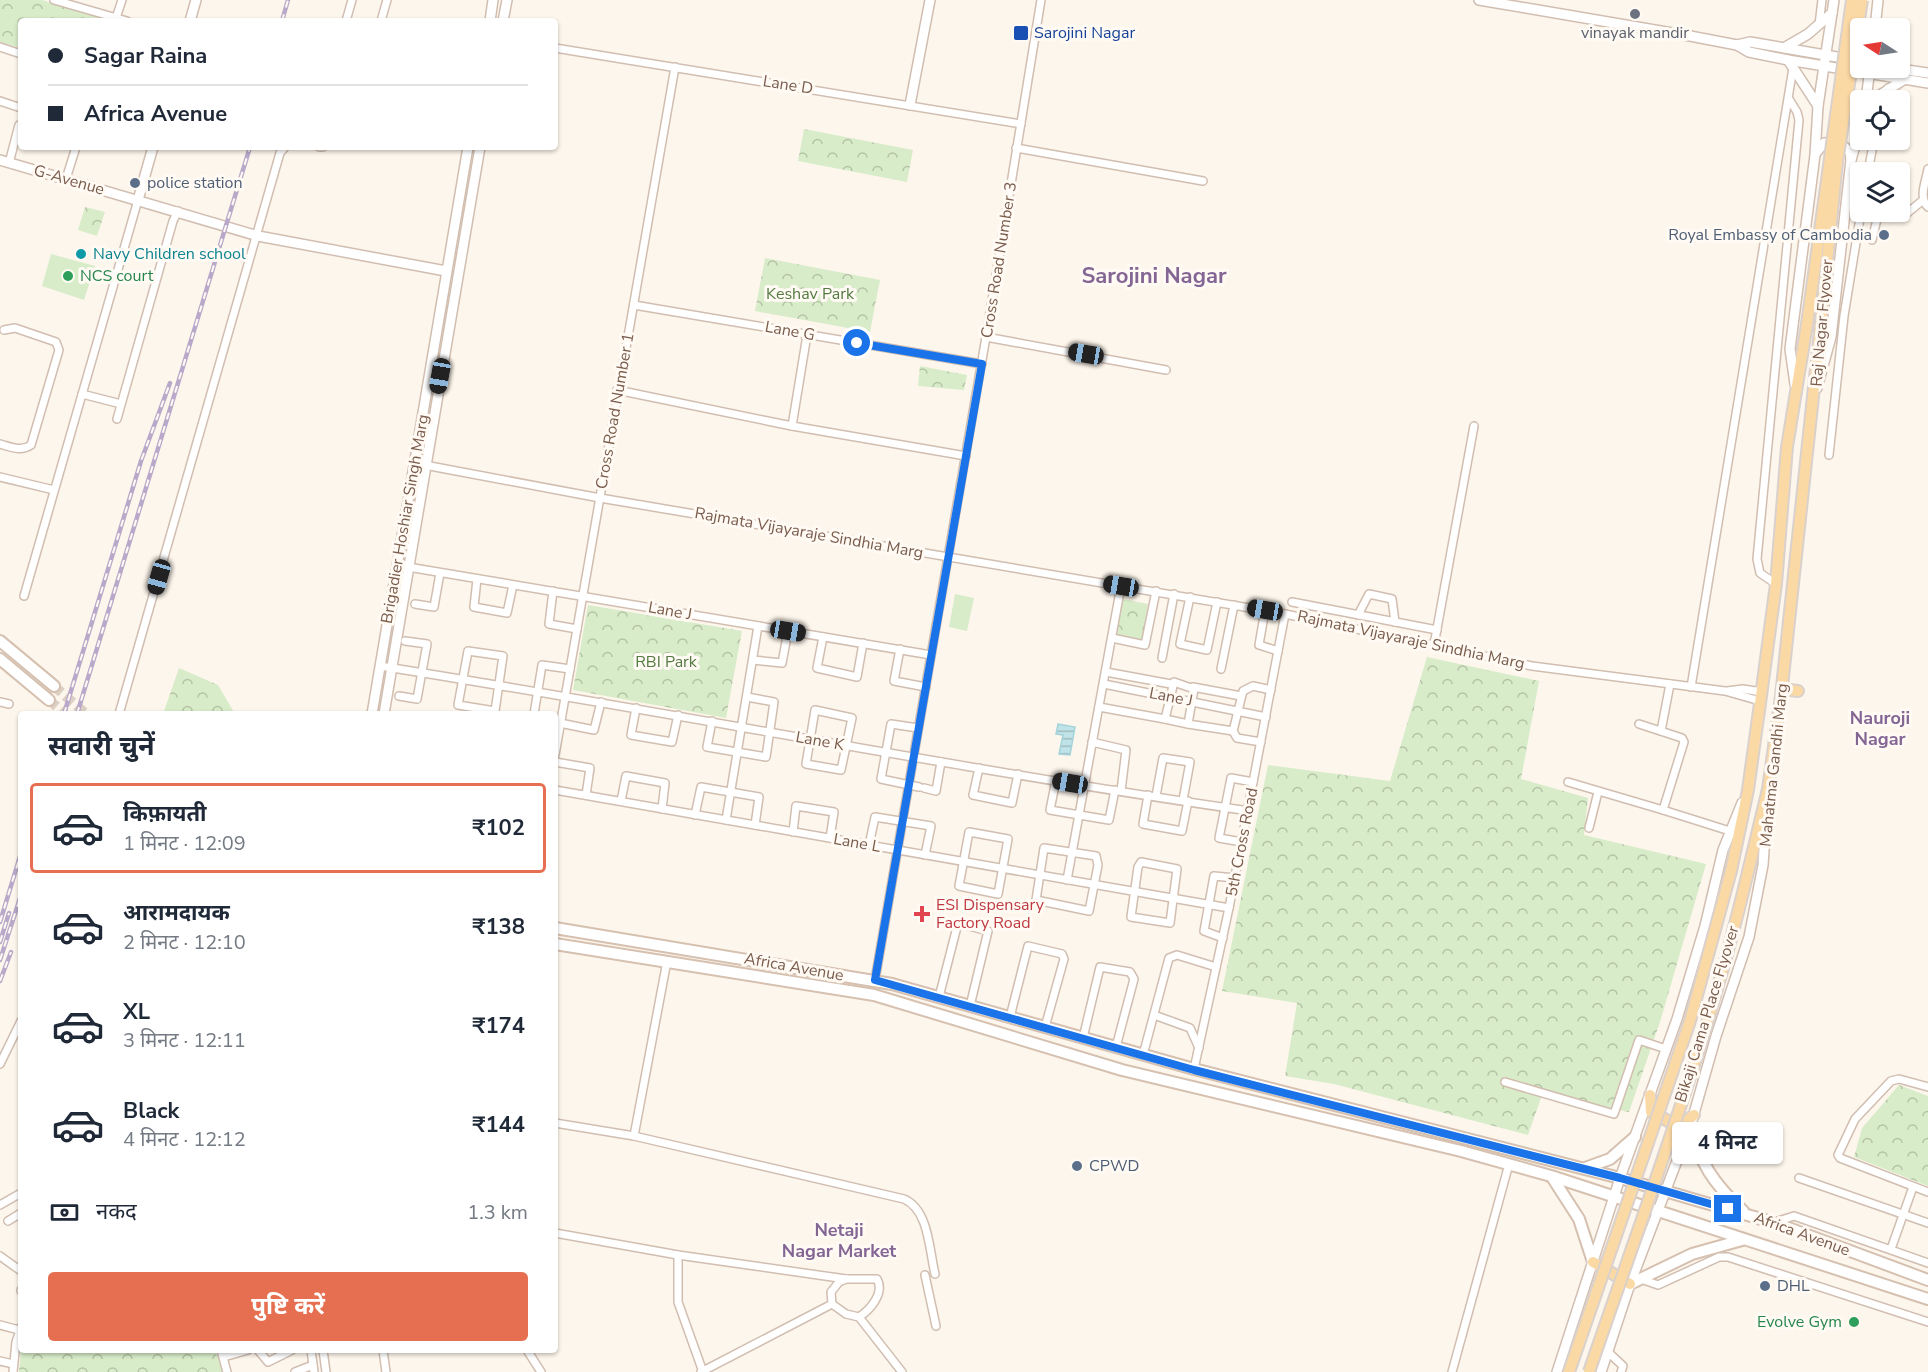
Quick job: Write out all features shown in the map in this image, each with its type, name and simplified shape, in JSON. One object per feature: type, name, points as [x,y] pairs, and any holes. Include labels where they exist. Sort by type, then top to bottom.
[{"type":"main road","name":"Raj Nagar Flyover","points":[[1797,392],[1852,0]]},
{"type":"main road","name":"Raj Nagar Flyover","points":[[1815,397],[1838,162],[1862,0]]},
{"type":"main road","name":"Mahatma Gandhi Marg","points":[[1734,832],[1748,790],[1776,584],[1787,447],[1797,392]]},
{"type":"main road","name":"Mahatma Gandhi Marg","points":[[1768,789],[1782,689],[1815,397]]},
{"type":"main road","points":[[0,641],[54,687]]},
{"type":"main road","points":[[0,659],[49,700]]},
{"type":"main road","points":[[1782,689],[1798,692]]},
{"type":"main road","name":"Bikaji Cama Place Flyover","points":[[1590,1372],[1706,1027],[1730,946],[1768,789]]},
{"type":"main road","name":"Bikaji Cama Place Flyover","points":[[1569,1372],[1690,1021],[1731,871],[1734,832]]},
{"type":"main road","name":"Africa Avenue","points":[[558,928],[875,980],[1194,1070],[1620,1178],[1774,1222],[1928,1280]]},
{"type":"main road","name":"Africa Avenue","points":[[558,944],[874,995],[1122,1070],[1551,1176],[1928,1299]]},
{"type":"main road","points":[[1650,1095],[1651,1112],[1660,1118],[1683,1123],[1693,1119],[1695,1145],[1703,1165],[1714,1183],[1745,1214]]},
{"type":"main road","points":[[1582,1169],[1610,1159],[1635,1137]]},
{"type":"main road","points":[[1551,1176],[1580,1219],[1593,1262],[1630,1284],[1692,1254],[1742,1239]]},
{"type":"street","points":[[60,1],[116,18],[122,0]]},
{"type":"street","points":[[191,18],[196,0]]},
{"type":"street","points":[[349,18],[352,0]]},
{"type":"street","points":[[382,18],[387,0]]},
{"type":"street","points":[[491,18],[494,0]]},
{"type":"street","points":[[504,18],[507,0]]},
{"type":"street","points":[[910,105],[930,0]]},
{"type":"street","name":"Cross Road Number 3","points":[[875,980],[982,364],[1041,0]]},
{"type":"street","points":[[1479,0],[1513,3],[1737,45],[1749,52],[1791,63],[1850,61]]},
{"type":"street","points":[[1819,25],[1822,0]]},
{"type":"street","name":"Mahatma Gandhi Marg","points":[[1797,392],[1790,349],[1815,155],[1818,106],[1834,0]]},
{"type":"street","points":[[1876,18],[1878,0]]},
{"type":"street","points":[[1784,48],[1819,25],[1832,13]]},
{"type":"street","points":[[1737,45],[1750,42],[1784,48],[1824,61],[1850,66]]},
{"type":"street","points":[[0,47],[18,53]]},
{"type":"street","name":"Lane D","points":[[558,48],[1021,124]]},
{"type":"street","points":[[1691,687],[1789,98],[1791,63]]},
{"type":"street","points":[[1791,63],[1818,106]]},
{"type":"street","name":"Cross Road Number 1","points":[[558,722],[566,696],[617,390],[675,67]]},
{"type":"street","points":[[1910,70],[1928,73]]},
{"type":"street","points":[[1898,78],[1928,83]]},
{"type":"street","points":[[1885,90],[1905,80]]},
{"type":"street","points":[[1776,584],[1760,573],[1757,559],[1799,120],[1789,98]]},
{"type":"street","points":[[0,101],[18,107]]},
{"type":"street","points":[[4,161],[18,130]]},
{"type":"street","points":[[1815,155],[1824,143],[1839,142],[1850,152],[1851,160]]},
{"type":"street","points":[[1016,148],[1203,181]]},
{"type":"street","points":[[66,179],[75,150]]},
{"type":"street","points":[[24,596],[151,150]]},
{"type":"street","points":[[120,711],[282,150]]},
{"type":"street","name":"Brigadier Hoshiar Singh Marg","points":[[372,711],[467,150]]},
{"type":"street","name":"Brigadier Hoshiar Singh Marg","points":[[385,711],[479,150]]},
{"type":"street","points":[[1815,397],[1831,336],[1854,150]]},
{"type":"street","name":"G-Avenue","points":[[4,161],[258,236],[446,271]]},
{"type":"street","points":[[1872,240],[1878,215],[1905,215],[1925,203],[1928,169]]},
{"type":"street","points":[[117,419],[173,221],[178,212]]},
{"type":"street","points":[[1829,455],[1844,316],[1859,222]]},
{"type":"street","points":[[1844,226],[1858,230]]},
{"type":"street","points":[[446,271],[458,273]]},
{"type":"street","name":"Lane G","points":[[634,304],[982,364]]},
{"type":"street","points":[[0,444],[18,449],[26,449],[31,445],[59,350],[56,342],[15,328],[4,330]]},
{"type":"street","points":[[792,426],[807,335]]},
{"type":"street","points":[[986,337],[1166,370]]},
{"type":"street","points":[[617,390],[792,426],[966,456]]},
{"type":"street","points":[[82,394],[121,404]]},
{"type":"street","points":[[1434,645],[1474,426]]},
{"type":"street","name":"Rajmata Vijayaraje Sindhia Marg","points":[[414,463],[600,498],[1265,610],[1532,666],[1725,691],[1743,698],[1761,696]]},
{"type":"street","points":[[0,477],[54,490]]},
{"type":"street","name":"Lane J","points":[[408,567],[931,655]]},
{"type":"street","points":[[415,604],[434,607],[440,573]]},
{"type":"street","points":[[477,579],[474,607],[507,613],[513,585]]},
{"type":"street","points":[[1067,880],[1121,586]]},
{"type":"street","points":[[554,591],[549,624],[577,629]]},
{"type":"street","points":[[1112,638],[1145,645],[1156,591]]},
{"type":"street","points":[[1162,658],[1174,594]]},
{"type":"street","points":[[1358,615],[1369,594],[1392,598],[1395,622]]},
{"type":"street","points":[[1190,597],[1180,644],[1207,650],[1217,602]]},
{"type":"street","points":[[1292,602],[1437,630]]},
{"type":"street","points":[[1221,669],[1234,605]]},
{"type":"street","points":[[1265,610],[1259,645],[1278,651]]},
{"type":"street","name":"5th Cross Road","points":[[1194,1070],[1235,878],[1285,614]]},
{"type":"street","points":[[726,820],[758,626]]},
{"type":"street","points":[[753,660],[783,663],[788,631]]},
{"type":"street","points":[[823,637],[818,668],[857,677],[863,643]]},
{"type":"street","points":[[399,696],[417,699],[427,645],[405,641]]},
{"type":"street","points":[[900,649],[894,681],[926,687]]},
{"type":"street","points":[[468,651],[503,656],[499,685],[495,711],[458,705],[468,651]]},
{"type":"street","points":[[534,711],[542,665],[570,669]]},
{"type":"street","name":"Lane K","points":[[380,666],[742,726],[913,758],[1248,811]]},
{"type":"street","points":[[1106,672],[1171,684],[1174,682],[1241,696]]},
{"type":"street","name":"Lane J","points":[[1104,684],[1266,717]]},
{"type":"street","points":[[1165,719],[1171,684]]},
{"type":"street","points":[[1661,731],[1670,684]]},
{"type":"street","points":[[1188,724],[1193,687]]},
{"type":"street","points":[[1261,742],[1237,738],[1233,731],[1241,696],[1249,687],[1271,690]]},
{"type":"street","points":[[712,721],[707,747],[766,757],[774,702],[747,697]]},
{"type":"street","points":[[0,702],[9,704]]},
{"type":"street","points":[[558,722],[594,730],[601,702]]},
{"type":"street","points":[[1099,707],[1233,731]]},
{"type":"street","points":[[636,708],[631,735],[672,742],[678,715]]},
{"type":"street","points":[[815,710],[852,718],[841,770],[806,764],[809,738],[815,710]]},
{"type":"street","points":[[918,728],[891,724],[881,779],[936,790],[941,762]]},
{"type":"street","points":[[1639,724],[1682,738],[1684,744],[1663,810]]},
{"type":"street","points":[[1056,780],[1050,810],[1110,820],[1126,750],[1092,742]]},
{"type":"street","points":[[1163,758],[1190,762],[1186,801],[1182,831],[1143,824],[1163,758]]},
{"type":"street","points":[[558,763],[590,768],[586,795]]},
{"type":"street","points":[[978,768],[973,795],[1012,803],[1018,774]]},
{"type":"street","points":[[621,801],[626,776],[665,783],[662,808]]},
{"type":"street","points":[[1242,842],[1219,838],[1231,778],[1253,782]]},
{"type":"street","points":[[1568,782],[1734,832]]},
{"type":"street","points":[[695,815],[701,787],[759,797],[755,825]]},
{"type":"street","name":"Mahatma Gandhi Marg","points":[[1601,1372],[1630,1284],[1693,1119],[1716,1036],[1749,938],[1763,865],[1768,789]]},
{"type":"street","name":"Lane L","points":[[558,790],[1229,908]]},
{"type":"street","points":[[1590,828],[1598,792]]},
{"type":"street","points":[[792,832],[796,806],[834,812],[830,838]]},
{"type":"street","points":[[869,845],[875,817],[931,826],[925,855]]},
{"type":"street","points":[[969,832],[1008,839],[998,894],[959,886],[964,861],[969,832]]},
{"type":"street","name":"Mahatma Gandhi Marg","points":[[1557,1372],[1705,926],[1723,850],[1734,832]]},
{"type":"street","points":[[1044,848],[1072,852],[1096,856],[1098,865],[1091,909],[1087,912],[1036,900],[1044,848]]},
{"type":"street","points":[[1139,863],[1172,867],[1178,872],[1171,920],[1166,924],[1131,917],[1134,891],[1139,863]]},
{"type":"street","points":[[1223,938],[1204,931],[1207,904],[1214,876],[1235,878]]},
{"type":"street","points":[[939,997],[958,923],[964,924],[988,931],[970,1006]]},
{"type":"street","points":[[1010,1017],[1029,946],[1062,954],[1064,959],[1046,1027]]},
{"type":"street","points":[[1143,1055],[1169,958],[1172,955],[1216,967]]},
{"type":"street","points":[[634,1136],[667,961]]},
{"type":"street","points":[[1083,1038],[1100,967],[1130,972],[1134,979],[1116,1047]]},
{"type":"street","points":[[1154,1015],[1190,1028],[1199,1048]]},
{"type":"street","points":[[0,1064],[18,1027]]},
{"type":"street","points":[[1505,1082],[1614,1114],[1639,1040],[1666,1048]]},
{"type":"street","points":[[1928,1087],[1899,1079],[1891,1081],[1855,1119],[1838,1153],[1840,1158],[1928,1192]]},
{"type":"street","points":[[558,1123],[634,1136],[904,1198],[914,1203],[921,1213],[935,1274]]},
{"type":"street","points":[[1452,1372],[1509,1164]]},
{"type":"street","points":[[1799,1178],[1928,1223]]},
{"type":"street","points":[[1891,1249],[1913,1187]]},
{"type":"street","points":[[0,1205],[18,1195]]},
{"type":"street","points":[[8,1221],[18,1215]]},
{"type":"street","points":[[1774,1222],[1794,1216],[1928,1263]]},
{"type":"street","points":[[558,1234],[678,1255],[846,1279],[873,1278],[880,1283],[875,1301],[859,1317]]},
{"type":"street","points":[[678,1255],[678,1302],[702,1372],[832,1304]]},
{"type":"street","points":[[0,1256],[18,1269]]},
{"type":"street","points":[[1641,1279],[1659,1285],[1719,1257],[1728,1257],[1928,1322]]},
{"type":"street","points":[[925,1275],[936,1326]]},
{"type":"street","points":[[846,1279],[839,1282],[831,1292],[832,1304],[846,1314],[859,1317],[902,1372]]},
{"type":"street","points":[[0,1325],[18,1329]]},
{"type":"street","points":[[0,1361],[13,1368],[18,1340]]},
{"type":"street","points":[[1608,1352],[1623,1366],[1621,1372]]},
{"type":"street","points":[[223,1353],[227,1372]]},
{"type":"street","points":[[260,1353],[268,1362],[286,1353]]},
{"type":"street","points":[[295,1372],[313,1369],[311,1353]]},
{"type":"street","points":[[323,1353],[326,1372]]},
{"type":"street","points":[[383,1353],[386,1372]]},
{"type":"street","points":[[529,1353],[541,1372]]},
{"type":"green space","points":[[0,0],[42,0],[104,18],[18,18],[18,47],[0,42]]},
{"type":"green space","points":[[804,129],[913,150],[907,182],[798,161]]},
{"type":"green space","points":[[85,207],[105,212],[97,236],[78,230]]},
{"type":"green space","name":"NCS court","points":[[51,254],[95,266],[84,300],[42,286]]},
{"type":"green space","name":"Keshav Park","points":[[765,258],[880,280],[870,332],[755,311]]},
{"type":"green space","points":[[920,366],[967,375],[964,390],[918,386]]},
{"type":"green space","points":[[955,594],[974,598],[967,631],[949,627]]},
{"type":"green space","points":[[1123,599],[1148,604],[1142,640],[1116,635]]},
{"type":"green space","name":"RBI Park","points":[[588,605],[742,631],[726,718],[573,690]]},
{"type":"green space","points":[[1427,657],[1539,681],[1521,779],[1588,798],[1584,835],[1706,864],[1660,1022],[1629,1112],[1542,1095],[1528,1135],[1334,1084],[1285,1076],[1297,1003],[1222,991],[1268,765],[1390,781]]},
{"type":"green space","points":[[179,668],[218,685],[233,711],[164,711]]},
{"type":"green space","points":[[1899,1085],[1928,1096],[1928,1186],[1854,1157],[1862,1128]]},
{"type":"green space","points":[[21,1353],[215,1353],[221,1361],[222,1372],[19,1372]]},
{"type":"water","points":[[1058,724],[1075,727],[1070,755],[1059,754],[1063,735],[1056,734]]},
{"type":"tunnel","points":[[54,686],[83,711]]},
{"type":"tunnel","points":[[49,700],[62,711]]},
{"type":"railway","points":[[283,18],[288,0]]},
{"type":"railway","points":[[78,711],[249,150]]},
{"type":"railway","points":[[65,711],[141,461],[170,383]]},
{"type":"railway","points":[[0,922],[18,863]]},
{"type":"railway","points":[[0,960],[18,904]]},
{"type":"railway","points":[[0,942],[9,913]]},
{"type":"railway","points":[[0,981],[11,952]]},
{"type":"place","name":"vinayak mandir","points":[[1635,14]]},
{"type":"place","name":"Sarojini Nagar","points":[[1021,33]]},
{"type":"place","name":"police station","points":[[135,183]]},
{"type":"place","name":"Royal Embassy of Cambodia","points":[[1884,235]]},
{"type":"place","name":"Navy Children school","points":[[81,254]]},
{"type":"place","name":"NCS court","points":[[68,276]]},
{"type":"place","name":"ESI Dispensary Factory Road","points":[[922,914]]},
{"type":"place","name":"CPWD","points":[[1077,1166]]},
{"type":"place","name":"DHL","points":[[1765,1286]]},
{"type":"place","name":"Evolve Gym","points":[[1854,1322]]},
{"type":"district","name":"Sarojini Nagar","points":[[1154,276]]},
{"type":"district","name":"Nauroji Nagar","points":[[1880,728]]},
{"type":"district","name":"Netaji Nagar Market","points":[[839,1240]]},
{"type":"route","points":[[857,343],[982,364],[875,980],[1194,1070],[1620,1178],[1728,1209]]}]
